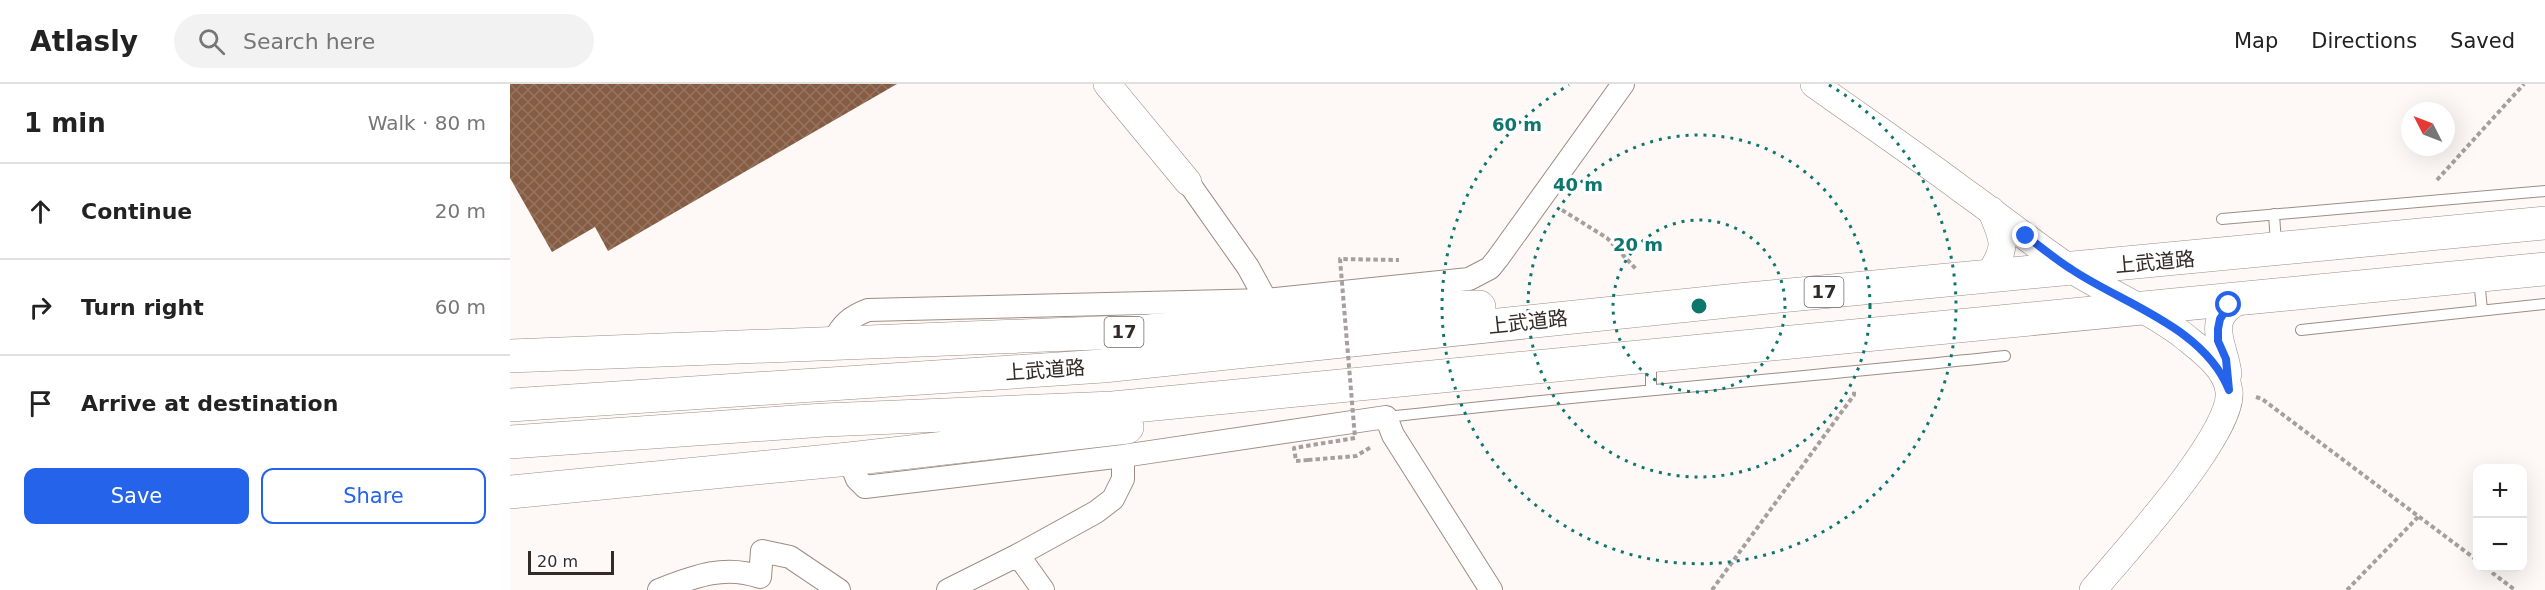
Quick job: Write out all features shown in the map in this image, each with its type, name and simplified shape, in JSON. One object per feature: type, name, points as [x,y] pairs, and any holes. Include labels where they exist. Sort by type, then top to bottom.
[{"type":"highway","name":"上武道路","points":[[510,405],[1103,366],[1738,300],[2072,270],[2545,223]]},
{"type":"highway","name":"上武道路","points":[[510,442],[824,420],[1113,408],[2545,269]]},
{"type":"highway","name":"17","points":[[510,356],[1149,331],[1406,309],[1738,300]]},
{"type":"highway","points":[[510,492],[849,459],[1290,407],[1460,373]]},
{"type":"street","points":[[1107,84],[1188,182],[1248,267],[1266,300]]},
{"type":"street","points":[[833,342],[839,329],[851,317],[868,310],[1266,300],[1469,279],[1490,268],[1623,84]]},
{"type":"street","points":[[1814,84],[2072,270],[2145,309],[2184,336],[2214,361],[2223,374],[2229,390]]},
{"type":"street","points":[[1989,276],[2001,254],[2003,239],[1991,210]]},
{"type":"street","points":[[2093,590],[2215,437],[2228,405],[2229,390],[2226,359],[2218,341],[2218,329],[2220,319],[2229,305],[2241,300]]},
{"type":"street","points":[[849,459],[857,479],[865,487],[1123,456],[1386,417],[1393,435],[1491,590]]},
{"type":"street","points":[[948,590],[1096,512],[1113,499],[1123,479],[1123,456]]},
{"type":"street","points":[[659,590],[694,576],[721,571],[744,571],[760,577],[762,551],[790,557],[838,590]]},
{"type":"street","points":[[1018,555],[1043,590]]},
{"type":"lane","points":[[2222,219],[2545,191]]},
{"type":"lane","points":[[2274,214],[2277,250]]},
{"type":"lane","points":[[2479,276],[2482,310]]},
{"type":"lane","points":[[2301,330],[2545,304]]},
{"type":"lane","points":[[1650,356],[1651,389]]},
{"type":"lane","points":[[1386,417],[1651,389],[1854,372],[2005,356]]},
{"type":"path","points":[[2432,200],[2434,183],[2524,84]]},
{"type":"path","points":[[1541,197],[1607,238],[1636,269]]},
{"type":"path","points":[[1375,444],[1356,456],[1296,461],[1294,448],[1355,438],[1340,259],[1399,260]]},
{"type":"path","points":[[1712,590],[1854,395],[1854,372]]},
{"type":"path","points":[[2229,390],[2262,399],[2473,557]]},
{"type":"path","points":[[2347,590],[2419,516]]},
{"type":"path","points":[[2492,572],[2515,590]]},
{"type":"building","points":[[510,84],[897,84],[608,251],[595,227],[552,252],[510,178]]},
{"type":"route","points":[[2026,236],[2072,270],[2145,309],[2184,336],[2214,361],[2223,374],[2229,390],[2226,359],[2218,341],[2218,329],[2220,319],[2229,305]]}]
